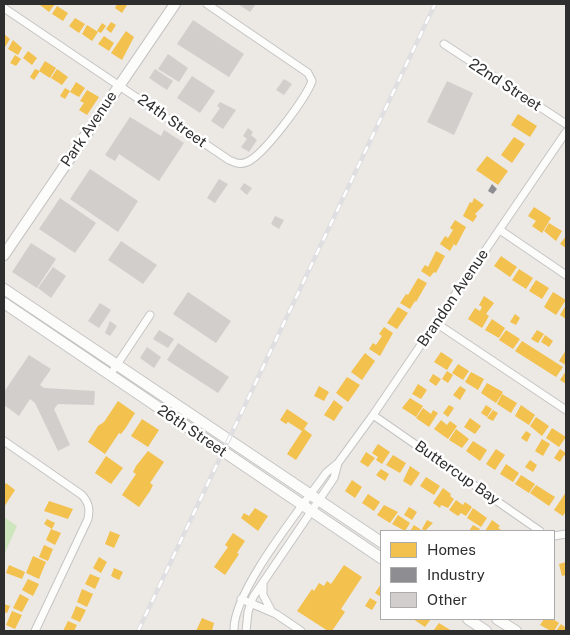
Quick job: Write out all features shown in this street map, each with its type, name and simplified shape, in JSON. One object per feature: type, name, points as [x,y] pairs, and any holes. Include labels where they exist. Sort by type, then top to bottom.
[{"type":"street","name":"Park Avenue","points":[[4,255],[175,4]]},
{"type":"street","name":"24th Street","points":[[4,8],[229,160],[239,164],[249,162],[258,155],[297,109],[308,93],[312,81],[308,73],[207,4]]},
{"type":"street","name":"22nd Street","points":[[444,44],[566,124]]},
{"type":"street","name":"Brandon Avenue","points":[[306,510],[334,478],[338,463],[373,415],[566,132]]},
{"type":"street","points":[[500,230],[566,275]]},
{"type":"street","name":"26th Street","points":[[4,289],[380,541]]},
{"type":"street","name":"26th Street","points":[[4,304],[306,510],[380,557]]},
{"type":"street","points":[[110,375],[150,316]]},
{"type":"street","points":[[436,322],[566,410]]},
{"type":"street","name":"Buttercup Bay","points":[[373,415],[539,530]]},
{"type":"street","points":[[189,429],[196,418]]},
{"type":"street","points":[[4,441],[82,495],[88,502],[90,511],[88,519],[35,631]]},
{"type":"street","points":[[246,631],[250,603],[306,510]]},
{"type":"street","points":[[234,631],[236,614],[241,599],[306,510]]},
{"type":"street","points":[[263,583],[263,595],[272,612]]},
{"type":"street","points":[[241,599],[272,612],[301,631]]},
{"type":"street","points":[[470,620],[486,631]]},
{"type":"street","points":[[499,620],[516,631]]},
{"type":"green space","points":[[4,517],[17,526],[4,555]]},
{"type":"building: Homes","points":[[41,4],[55,4],[49,12]]},
{"type":"building: Homes","points":[[117,4],[127,5],[122,13],[115,8]]},
{"type":"building: Homes","points":[[57,6],[68,13],[63,21],[52,14]]},
{"type":"building: Homes","points":[[75,18],[85,24],[79,33],[69,26]]},
{"type":"building: Homes","points":[[111,22],[116,25],[111,33],[106,29]]},
{"type":"building: Homes","points":[[102,23],[106,26],[101,33],[97,31]]},
{"type":"building: Homes","points":[[87,25],[98,32],[92,41],[82,34]]},
{"type":"building: Homes","points":[[126,31],[134,37],[122,60],[111,53]]},
{"type":"building: Homes","points":[[4,34],[10,39],[5,47],[4,46]]},
{"type":"building: Homes","points":[[104,36],[114,43],[109,51],[98,44]]},
{"type":"building: Homes","points":[[13,40],[22,48],[18,55],[8,49]]},
{"type":"building: Homes","points":[[28,51],[37,58],[32,65],[23,58]]},
{"type":"building: Homes","points":[[15,55],[21,59],[16,66],[10,63]]},
{"type":"building: Homes","points":[[45,61],[56,68],[50,78],[39,71]]},
{"type":"building: Homes","points":[[35,69],[40,71],[34,80],[30,77]]},
{"type":"building: Homes","points":[[57,69],[68,77],[62,85],[51,78]]},
{"type":"building: Homes","points":[[76,82],[85,88],[79,97],[70,92]]},
{"type":"building: Homes","points":[[65,88],[70,91],[65,99],[60,96]]},
{"type":"building: Homes","points":[[87,90],[99,97],[87,115],[79,110],[84,103],[80,101]]},
{"type":"building: Homes","points":[[518,114],[537,126],[530,137],[511,125]]},
{"type":"building: Homes","points":[[514,137],[525,144],[512,163],[501,155]]},
{"type":"building: Homes","points":[[487,156],[508,171],[498,185],[476,170]]},
{"type":"building: Homes","points":[[474,198],[484,205],[475,214],[477,216],[473,222],[463,216]]},
{"type":"building: Homes","points":[[534,207],[551,218],[542,233],[532,226],[536,221],[528,216]]},
{"type":"building: Homes","points":[[455,220],[466,227],[456,246],[454,244],[450,251],[440,244],[445,236],[448,238],[453,230],[450,228]]},
{"type":"building: Homes","points":[[549,223],[562,231],[556,241],[544,231]]},
{"type":"building: Homes","points":[[566,236],[566,248],[560,244]]},
{"type":"building: Homes","points":[[436,251],[445,256],[436,273],[434,272],[430,277],[421,271],[425,265],[428,267]]},
{"type":"building: Homes","points":[[501,256],[517,267],[510,277],[494,266]]},
{"type":"building: Homes","points":[[519,269],[533,278],[526,289],[512,280]]},
{"type":"building: Homes","points":[[418,278],[427,283],[410,309],[400,303],[406,294],[408,295]]},
{"type":"building: Homes","points":[[536,280],[549,288],[542,299],[529,291]]},
{"type":"building: Homes","points":[[553,292],[566,300],[556,315],[544,307]]},
{"type":"building: Homes","points":[[484,296],[494,303],[486,314],[489,316],[482,328],[468,319],[475,308],[480,311],[482,307],[479,305]]},
{"type":"building: Homes","points":[[566,305],[566,319],[560,315]]},
{"type":"building: Homes","points":[[398,307],[408,313],[397,329],[387,323]]},
{"type":"building: Homes","points":[[515,314],[520,318],[516,325],[510,322]]},
{"type":"building: Homes","points":[[492,319],[505,328],[499,338],[485,330]]},
{"type":"building: Homes","points":[[384,327],[393,333],[380,356],[369,349],[373,343],[376,345],[382,336],[379,334]]},
{"type":"building: Homes","points":[[506,330],[520,339],[513,349],[499,340]]},
{"type":"building: Homes","points":[[537,330],[544,334],[538,343],[531,339]]},
{"type":"building: Homes","points":[[545,335],[553,341],[549,347],[541,342]]},
{"type":"building: Homes","points":[[522,341],[563,367],[556,377],[515,351]]},
{"type":"building: Homes","points":[[566,350],[566,365],[559,361]]},
{"type":"building: Homes","points":[[441,352],[453,360],[447,370],[434,362]]},
{"type":"building: Homes","points":[[365,353],[375,361],[362,380],[351,372]]},
{"type":"building: Homes","points":[[458,364],[469,371],[463,380],[452,373]]},
{"type":"building: Homes","points":[[447,371],[453,375],[448,383],[442,379]]},
{"type":"building: Homes","points":[[566,371],[566,384],[560,380]]},
{"type":"building: Homes","points":[[471,372],[484,379],[478,390],[465,382]]},
{"type":"building: Homes","points":[[433,374],[441,379],[436,386],[429,381]]},
{"type":"building: Homes","points":[[347,377],[360,385],[348,402],[336,393]]},
{"type":"building: Homes","points":[[487,383],[503,392],[496,403],[481,393]]},
{"type":"building: Homes","points":[[418,384],[427,390],[421,399],[412,394]]},
{"type":"building: Homes","points":[[319,386],[329,392],[324,401],[314,396]]},
{"type":"building: Homes","points":[[460,386],[466,390],[460,400],[453,395]]},
{"type":"building: Homes","points":[[502,394],[517,403],[511,413],[497,404]]},
{"type":"building: Homes","points":[[410,398],[423,406],[416,417],[402,408]]},
{"type":"building: Homes","points":[[334,400],[343,407],[334,421],[324,415]]},
{"type":"building: Homes","points":[[118,401],[135,413],[105,454],[88,442]]},
{"type":"building: Homes","points":[[449,405],[454,408],[448,417],[443,413]]},
{"type":"building: Homes","points":[[486,405],[492,409],[487,417],[481,413]]},
{"type":"building: Homes","points":[[521,405],[535,415],[529,425],[515,416]]},
{"type":"building: Homes","points":[[423,408],[431,414],[433,410],[438,413],[429,427],[416,418]]},
{"type":"building: Homes","points":[[287,409],[308,423],[304,429],[312,435],[296,460],[287,454],[302,431],[288,422],[286,424],[280,420]]},
{"type":"building: Homes","points":[[493,410],[498,413],[493,421],[487,418]]},
{"type":"building: Homes","points":[[536,417],[549,426],[542,436],[530,426]]},
{"type":"building: Homes","points":[[470,418],[481,426],[475,434],[464,427]]},
{"type":"building: Homes","points":[[142,419],[159,430],[148,447],[131,436]]},
{"type":"building: Homes","points":[[441,420],[447,425],[450,421],[457,426],[448,439],[434,429]]},
{"type":"building: Homes","points":[[552,428],[566,437],[559,447],[546,438]]},
{"type":"building: Homes","points":[[456,429],[469,439],[462,448],[449,440]]},
{"type":"building: Homes","points":[[526,431],[531,434],[527,442],[521,438]]},
{"type":"building: Homes","points":[[542,439],[550,444],[543,456],[535,451]]},
{"type":"building: Homes","points":[[473,441],[487,450],[480,461],[466,451]]},
{"type":"building: Homes","points":[[378,444],[390,452],[382,464],[376,460],[378,457],[372,453]]},
{"type":"building: Homes","points":[[496,449],[505,455],[495,470],[486,464]]},
{"type":"building: Homes","points":[[560,449],[566,453],[566,457],[564,455],[560,462],[554,458]]},
{"type":"building: Homes","points":[[148,451],[164,462],[150,483],[153,485],[139,507],[122,495],[136,474],[133,472],[136,466]]},
{"type":"building: Homes","points":[[366,452],[375,458],[368,467],[360,462]]},
{"type":"building: Homes","points":[[393,455],[406,463],[400,473],[386,465]]},
{"type":"building: Homes","points":[[106,456],[123,468],[111,484],[95,473]]},
{"type":"building: Homes","points":[[530,460],[537,465],[533,472],[525,467]]},
{"type":"building: Homes","points":[[506,464],[519,473],[513,482],[500,474]]},
{"type":"building: Homes","points":[[410,466],[420,473],[411,486],[403,481]]},
{"type":"building: Homes","points":[[381,469],[389,474],[385,481],[376,475]]},
{"type":"building: Homes","points":[[521,475],[535,484],[529,493],[515,484]]},
{"type":"building: Homes","points":[[426,477],[440,486],[434,495],[420,486]]},
{"type":"building: Homes","points":[[352,480],[362,487],[355,498],[345,491]]},
{"type":"building: Homes","points":[[6,483],[15,490],[4,507],[4,486]]},
{"type":"building: Homes","points":[[536,485],[555,497],[549,506],[530,493]]},
{"type":"building: Homes","points":[[443,488],[454,499],[448,508],[441,505],[440,508],[433,503]]},
{"type":"building: Homes","points":[[566,492],[566,511],[563,516],[554,510]]},
{"type":"building: Homes","points":[[368,494],[380,502],[374,511],[362,503]]},
{"type":"building: Homes","points":[[456,500],[463,505],[465,502],[472,507],[466,516],[461,513],[458,516],[449,510]]},
{"type":"building: Homes","points":[[49,501],[73,509],[68,519],[44,511]]},
{"type":"building: Homes","points":[[384,505],[398,512],[390,523],[377,515]]},
{"type":"building: Homes","points":[[409,507],[417,512],[412,520],[404,515]]},
{"type":"building: Homes","points":[[255,508],[268,516],[258,531],[241,518],[244,513],[249,516]]},
{"type":"building: Homes","points":[[473,508],[487,518],[481,527],[467,518]]},
{"type":"building: Homes","points":[[398,515],[410,523],[406,530],[392,524]]},
{"type":"building: Homes","points":[[47,519],[55,523],[52,529],[44,524]]},
{"type":"building: Homes","points":[[427,520],[433,523],[426,530],[422,529]]},
{"type":"building: Homes","points":[[492,520],[500,526],[498,528],[501,530],[486,530]]},
{"type":"building: Homes","points":[[414,525],[422,530],[411,530]]},
{"type":"building: Homes","points":[[473,525],[480,529],[480,530],[470,530]]},
{"type":"building: Homes","points":[[51,529],[61,533],[55,545],[46,540]]},
{"type":"building: Homes","points":[[110,531],[120,535],[114,548],[105,544]]},
{"type":"building: Homes","points":[[233,533],[245,541],[225,575],[214,567],[228,547],[225,545]]},
{"type":"building: Homes","points":[[44,545],[53,549],[48,561],[39,557]]},
{"type":"building: Homes","points":[[33,556],[46,562],[39,579],[26,573]]},
{"type":"building: Homes","points":[[99,557],[107,562],[101,573],[93,568]]},
{"type":"building: Homes","points":[[566,562],[566,575],[562,576],[559,564]]},
{"type":"building: Homes","points":[[9,565],[25,572],[22,579],[6,573]]},
{"type":"building: Homes","points":[[344,565],[362,577],[341,609],[345,612],[332,631],[328,631],[297,611],[312,589],[314,591],[319,583],[324,586],[327,581],[331,584]]},
{"type":"building: Homes","points":[[114,568],[123,572],[119,580],[111,576]]},
{"type":"building: Homes","points":[[90,574],[100,578],[95,589],[85,584]]},
{"type":"building: Homes","points":[[28,579],[39,584],[33,596],[22,590]]},
{"type":"building: Homes","points":[[380,586],[380,596],[375,593]]},
{"type":"building: Homes","points":[[82,589],[93,594],[87,607],[77,602]]},
{"type":"building: Homes","points":[[20,594],[29,599],[22,612],[13,608]]},
{"type":"building: Homes","points":[[370,598],[377,602],[372,610],[365,606]]},
{"type":"building: Homes","points":[[4,604],[10,606],[7,613],[4,612]]},
{"type":"building: Homes","points":[[76,606],[86,610],[80,622],[71,618]]},
{"type":"building: Homes","points":[[12,611],[22,615],[15,629],[6,625]]},
{"type":"building: Homes","points":[[202,618],[214,623],[212,631],[196,631]]},
{"type":"building: Homes","points":[[414,620],[430,620],[425,627]]},
{"type":"building: Homes","points":[[543,620],[554,620],[559,623],[554,631],[540,625]]},
{"type":"building: Homes","points":[[68,621],[77,625],[74,631],[63,631]]},
{"type":"building: Homes","points":[[439,623],[452,631],[433,631]]},
{"type":"building: Homes","points":[[561,624],[565,627],[566,624],[566,631],[556,631]]},
{"type":"building: Industry","points":[[492,184],[497,189],[493,194],[488,191]]},
{"type":"building: Other","points":[[238,4],[256,4],[250,12]]},
{"type":"building: Other","points":[[193,20],[244,54],[229,77],[177,44]]},
{"type":"building: Other","points":[[168,54],[188,68],[179,82],[158,69]]},
{"type":"building: Other","points":[[155,69],[173,81],[167,90],[149,78]]},
{"type":"building: Other","points":[[192,76],[215,91],[200,113],[177,98]]},
{"type":"building: Other","points":[[284,79],[292,84],[284,95],[276,90]]},
{"type":"building: Other","points":[[447,81],[473,93],[454,135],[427,122]]},
{"type":"building: Other","points":[[220,102],[236,110],[223,129],[211,121],[220,108],[217,106]]},
{"type":"building: Other","points":[[130,117],[161,136],[164,130],[184,143],[159,181],[119,154],[115,161],[105,155]]},
{"type":"building: Other","points":[[248,128],[253,132],[251,135],[257,140],[249,152],[241,147],[247,139],[243,136]]},
{"type":"building: Other","points":[[90,169],[138,201],[118,232],[70,199]]},
{"type":"building: Other","points":[[219,179],[228,184],[215,203],[207,198]]},
{"type":"building: Other","points":[[244,183],[252,188],[247,195],[240,189]]},
{"type":"building: Other","points":[[60,198],[96,223],[75,253],[39,229]]},
{"type":"building: Other","points":[[275,216],[284,220],[279,229],[271,224]]},
{"type":"building: Other","points":[[121,241],[157,265],[143,284],[108,260]]},
{"type":"building: Other","points":[[31,243],[56,259],[37,288],[12,272]]},
{"type":"building: Other","points":[[53,267],[66,276],[51,298],[38,288]]},
{"type":"building: Other","points":[[188,292],[231,321],[216,343],[173,314]]},
{"type":"building: Other","points":[[100,303],[111,310],[99,328],[88,321]]},
{"type":"building: Other","points":[[110,321],[117,326],[110,336],[105,333]]},
{"type":"building: Other","points":[[159,330],[174,339],[168,348],[153,339]]},
{"type":"building: Other","points":[[178,343],[229,377],[218,393],[167,360]]},
{"type":"building: Other","points":[[147,347],[161,357],[154,368],[140,358]]},
{"type":"building: Other","points":[[29,355],[51,369],[40,385],[44,388],[95,391],[94,405],[58,404],[54,409],[70,445],[58,451],[35,403],[30,399],[19,416],[4,405],[4,392]]},
{"type":"railway","points":[[138,631],[435,4]]}]
